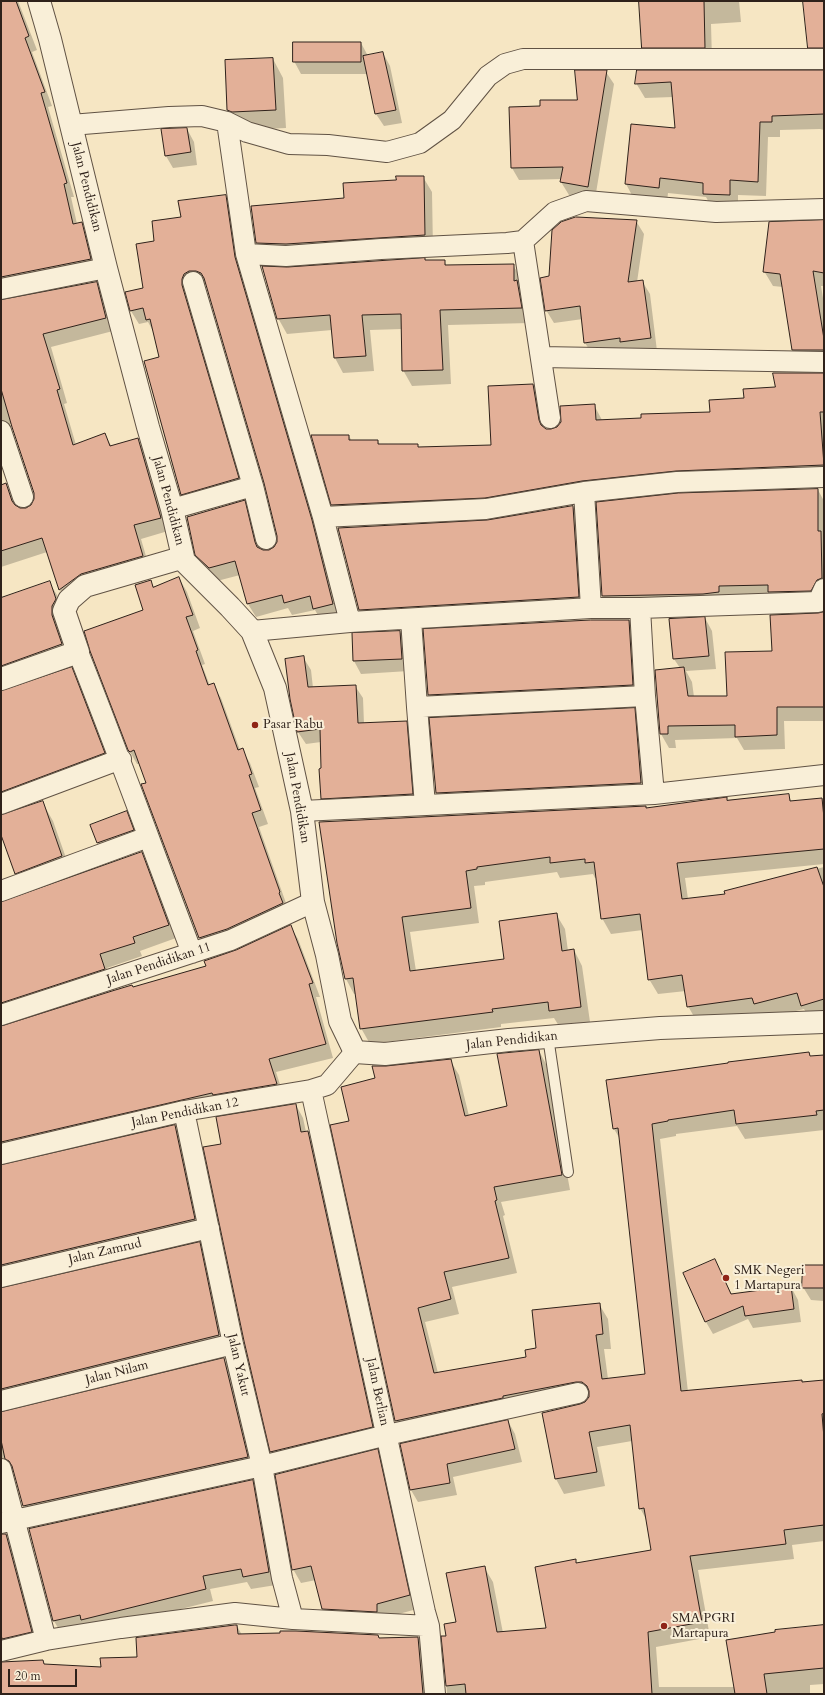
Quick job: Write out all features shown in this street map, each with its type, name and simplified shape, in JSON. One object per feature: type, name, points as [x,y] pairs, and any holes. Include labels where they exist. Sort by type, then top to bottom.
[{"type":"street","name":"Jalan Pendidikan","points":[[39,1],[50,39],[106,268],[148,427],[172,509],[183,557],[181,558],[230,606],[252,631],[275,688],[302,811],[313,902],[340,1021],[355,1052],[385,1054],[548,1037],[660,1028],[824,1022]]},
{"type":"street","points":[[71,125],[202,116],[227,122],[247,132],[289,144],[328,145],[387,152],[420,143],[452,120],[488,76],[505,64],[523,59],[824,59]]},
{"type":"street","points":[[227,122],[246,254],[323,517],[350,622]]},
{"type":"street","points":[[246,254],[286,256],[523,241],[554,212],[586,201],[716,212],[824,209]]},
{"type":"street","points":[[523,241],[550,418]]},
{"type":"street","points":[[1,289],[106,268]]},
{"type":"street","points":[[193,282],[253,486],[266,539]]},
{"type":"street","points":[[541,357],[824,362]]},
{"type":"street","points":[[2,437],[23,497]]},
{"type":"street","points":[[323,517],[486,510],[584,492],[677,482],[824,478]]},
{"type":"street","points":[[172,509],[253,486]]},
{"type":"street","points":[[584,492],[591,608]]},
{"type":"street","points":[[181,558],[85,586],[69,600],[64,611],[78,652],[120,759],[192,953]]},
{"type":"street","points":[[252,631],[350,622],[591,608],[640,608],[818,602],[824,588]]},
{"type":"street","points":[[640,608],[654,794]]},
{"type":"street","points":[[411,619],[425,805]]},
{"type":"street","points":[[1,679],[78,652]]},
{"type":"street","points":[[417,707],[646,696]]},
{"type":"street","points":[[1,804],[120,759]]},
{"type":"street","points":[[302,811],[654,794],[824,775]]},
{"type":"street","points":[[1,892],[148,837]]},
{"type":"street","name":"Jalan Pendidikan 11","points":[[1,1015],[231,940],[313,902]]},
{"type":"street","name":"Jalan Pendidikan 12","points":[[1,1154],[184,1111],[311,1090],[327,1085],[355,1052]]},
{"type":"street","name":"Jalan Berlian","points":[[311,1090],[429,1626],[435,1694]]},
{"type":"street","name":"Jalan Yakut","points":[[184,1111],[233,1344],[262,1466],[282,1578],[293,1619]]},
{"type":"street","name":"Jalan Zamrud","points":[[1,1277],[209,1228]]},
{"type":"street","name":"Jalan Nilam","points":[[1,1401],[233,1344]]},
{"type":"street","points":[[8,1522],[262,1466],[387,1435],[578,1393]]},
{"type":"street","points":[[1,1469],[8,1522],[46,1640]]},
{"type":"street","points":[[1,1651],[46,1640],[121,1628],[235,1613],[293,1619],[429,1626]]},
{"type":"lane","points":[[548,1037],[568,1172]]},
{"type":"building","points":[[1,1],[16,1],[29,36],[25,38],[45,92],[41,93],[67,183],[64,184],[73,224],[82,222],[91,259],[1,277]]},
{"type":"building","points":[[639,1],[704,1],[705,48],[642,48]]},
{"type":"building","points":[[803,1],[824,1],[824,48],[808,48]]},
{"type":"building","points":[[293,42],[361,42],[361,62],[293,62]]},
{"type":"building","points":[[383,52],[396,110],[375,114],[363,56]]},
{"type":"building","points":[[273,58],[276,110],[232,112],[227,110],[225,60]]},
{"type":"building","points":[[575,70],[607,70],[588,187],[560,182],[563,167],[511,168],[509,107],[540,106],[540,100],[577,100]]},
{"type":"building","points":[[637,70],[824,70],[824,114],[772,116],[772,122],[760,122],[758,182],[730,180],[730,195],[703,194],[703,183],[660,178],[659,188],[625,184],[631,124],[675,128],[671,82],[635,84]]},
{"type":"building","points":[[187,128],[191,152],[165,156],[161,129]]},
{"type":"building","points":[[396,176],[424,176],[425,235],[286,244],[256,243],[251,206],[344,198],[343,183],[396,180]]},
{"type":"building","points":[[226,195],[235,257],[312,520],[333,604],[313,609],[310,596],[284,603],[282,595],[247,604],[235,561],[209,568],[195,555],[187,517],[245,500],[257,547],[263,550],[269,550],[274,547],[277,542],[277,536],[264,483],[204,278],[201,273],[189,271],[184,274],[182,285],[239,478],[181,495],[144,361],[159,357],[150,319],[146,320],[143,308],[130,311],[125,292],[143,288],[136,244],[154,241],[152,221],[181,217],[178,201]]},
{"type":"building","points":[[576,217],[637,220],[628,282],[643,280],[651,338],[620,342],[620,338],[584,343],[580,306],[545,311],[540,278],[549,276],[552,230],[561,222]]},
{"type":"building","points":[[824,220],[824,273],[813,271],[824,339],[824,350],[792,350],[780,274],[763,272],[769,222]]},
{"type":"building","points":[[425,258],[425,260],[445,260],[445,265],[514,264],[514,281],[517,280],[522,308],[440,310],[443,370],[402,371],[401,314],[362,315],[366,356],[334,358],[330,315],[277,319],[262,266],[287,267]]},
{"type":"building","points":[[97,282],[106,318],[43,334],[60,389],[57,390],[73,445],[105,433],[110,446],[138,438],[161,518],[134,525],[143,556],[81,574],[59,590],[42,538],[1,551],[1,485],[6,483],[12,501],[20,508],[26,508],[31,505],[34,499],[34,493],[1,389],[1,300]]},
{"type":"building","points":[[773,373],[824,373],[824,412],[820,412],[824,465],[676,471],[582,481],[485,498],[331,505],[311,435],[349,435],[349,440],[378,440],[378,444],[418,444],[418,447],[491,445],[488,386],[533,384],[541,425],[546,429],[551,429],[557,427],[561,422],[560,406],[595,404],[596,420],[641,418],[641,414],[710,412],[709,400],[744,398],[743,389],[775,387]]},
{"type":"building","points":[[818,489],[818,531],[821,531],[822,578],[817,580],[811,591],[768,592],[768,585],[719,586],[719,592],[703,594],[602,596],[596,502],[678,493]]},
{"type":"building","points":[[573,506],[579,597],[359,610],[338,528],[487,520]]},
{"type":"building","points":[[179,577],[193,615],[186,617],[198,650],[196,651],[208,685],[214,683],[238,750],[243,748],[252,774],[249,775],[261,810],[252,813],[283,903],[227,929],[199,938],[141,784],[146,783],[134,750],[130,752],[128,750],[90,651],[84,631],[143,610],[135,585],[151,580],[153,587]]},
{"type":"building","points":[[50,581],[56,599],[52,606],[52,615],[62,644],[1,666],[1,598]]},
{"type":"building","points":[[824,612],[824,707],[777,707],[777,735],[735,737],[735,725],[668,726],[668,734],[660,734],[655,670],[684,667],[688,696],[727,696],[725,652],[772,651],[770,615]]},
{"type":"building","points":[[705,617],[709,656],[673,659],[669,619]]},
{"type":"building","points":[[591,620],[629,620],[633,685],[428,695],[423,629]]},
{"type":"building","points":[[400,631],[402,659],[353,661],[352,633]]},
{"type":"building","points":[[304,656],[308,687],[356,685],[358,723],[407,721],[413,794],[321,799],[319,769],[321,768],[320,729],[297,732],[290,699],[285,659]]},
{"type":"building","points":[[72,667],[105,753],[1,792],[1,691]]},
{"type":"building","points":[[635,708],[641,783],[436,793],[429,718]]},
{"type":"building","points":[[789,794],[790,801],[822,798],[824,818],[824,849],[677,863],[682,899],[725,894],[724,891],[817,867],[824,887],[824,999],[801,1006],[797,993],[754,1004],[752,998],[687,1007],[682,975],[648,980],[640,914],[601,919],[594,862],[585,863],[585,859],[550,863],[550,857],[477,867],[477,869],[466,871],[471,908],[402,917],[410,971],[504,959],[499,921],[557,913],[562,951],[574,949],[581,1007],[549,1011],[548,1002],[492,1009],[493,1012],[360,1029],[353,978],[345,979],[337,943],[319,822],[646,806],[646,808],[727,797],[727,800]]},
{"type":"building","points":[[43,801],[62,856],[15,874],[1,835],[1,815]]},
{"type":"building","points":[[127,811],[134,830],[97,843],[90,825]]},
{"type":"building","points":[[142,852],[169,925],[133,937],[135,943],[100,954],[105,969],[1,1003],[1,902]]},
{"type":"building","points":[[291,925],[313,983],[309,984],[326,1044],[269,1059],[277,1084],[213,1095],[212,1093],[1,1142],[1,1026],[132,985],[133,987],[206,966],[204,961],[236,950]]},
{"type":"building","points":[[539,1050],[562,1175],[494,1187],[497,1200],[495,1201],[509,1258],[444,1272],[451,1299],[418,1308],[434,1373],[526,1357],[525,1350],[536,1348],[532,1310],[600,1303],[603,1334],[596,1335],[602,1379],[645,1374],[618,1128],[613,1129],[606,1080],[809,1052],[810,1056],[824,1055],[824,1110],[816,1111],[817,1115],[736,1124],[734,1110],[668,1120],[652,1124],[681,1391],[802,1380],[802,1382],[824,1380],[824,1413],[822,1414],[824,1438],[824,1525],[784,1530],[786,1544],[690,1556],[702,1622],[648,1632],[652,1694],[466,1694],[465,1684],[446,1686],[441,1636],[446,1636],[444,1624],[456,1622],[446,1573],[485,1566],[497,1632],[546,1628],[535,1567],[576,1559],[576,1563],[651,1550],[644,1508],[639,1509],[630,1425],[589,1432],[597,1472],[555,1479],[542,1413],[585,1402],[589,1397],[589,1391],[587,1386],[582,1382],[503,1396],[503,1398],[395,1421],[330,1125],[349,1121],[341,1087],[375,1078],[372,1066],[386,1066],[451,1059],[465,1116],[507,1106],[497,1054]]},
{"type":"building","points":[[296,1104],[301,1132],[308,1131],[373,1427],[270,1452],[244,1341],[203,1147],[221,1144],[216,1117]]},
{"type":"building","points":[[175,1125],[195,1219],[1,1265],[1,1165]]},
{"type":"building","points":[[200,1242],[219,1335],[1,1389],[1,1288]]},
{"type":"building","points":[[715,1259],[731,1294],[791,1286],[794,1309],[745,1316],[743,1306],[705,1322],[683,1273]]},
{"type":"building","points":[[803,1265],[824,1265],[824,1288],[802,1288]]},
{"type":"building","points":[[224,1358],[248,1457],[23,1506],[12,1466],[9,1461],[5,1459],[1,1440],[1,1412]]},
{"type":"building","points":[[508,1420],[515,1449],[447,1464],[450,1483],[410,1490],[400,1444]]},
{"type":"building","points":[[378,1449],[410,1595],[377,1604],[377,1612],[322,1609],[311,1566],[292,1570],[275,1475]]},
{"type":"building","points":[[253,1480],[269,1572],[243,1577],[241,1569],[203,1576],[206,1589],[81,1620],[80,1615],[53,1621],[29,1529]]},
{"type":"building","points":[[1,1534],[6,1534],[32,1632],[2,1639],[1,1634]]},
{"type":"building","points":[[237,1625],[238,1634],[296,1631],[378,1635],[379,1638],[418,1637],[423,1694],[1,1694],[1,1662],[43,1660],[44,1664],[101,1667],[100,1658],[137,1657],[136,1638]]},
{"type":"building","points":[[824,1625],[824,1668],[764,1674],[767,1694],[735,1694],[726,1640],[775,1632],[775,1630]]},
{"type":"place","name":"Pasar Rabu","points":[[255,725]]},
{"type":"place","name":"SMK Negeri 1 Martapura","points":[[726,1278]]},
{"type":"place","name":"SMA PGRI Martapura","points":[[664,1626]]}]
